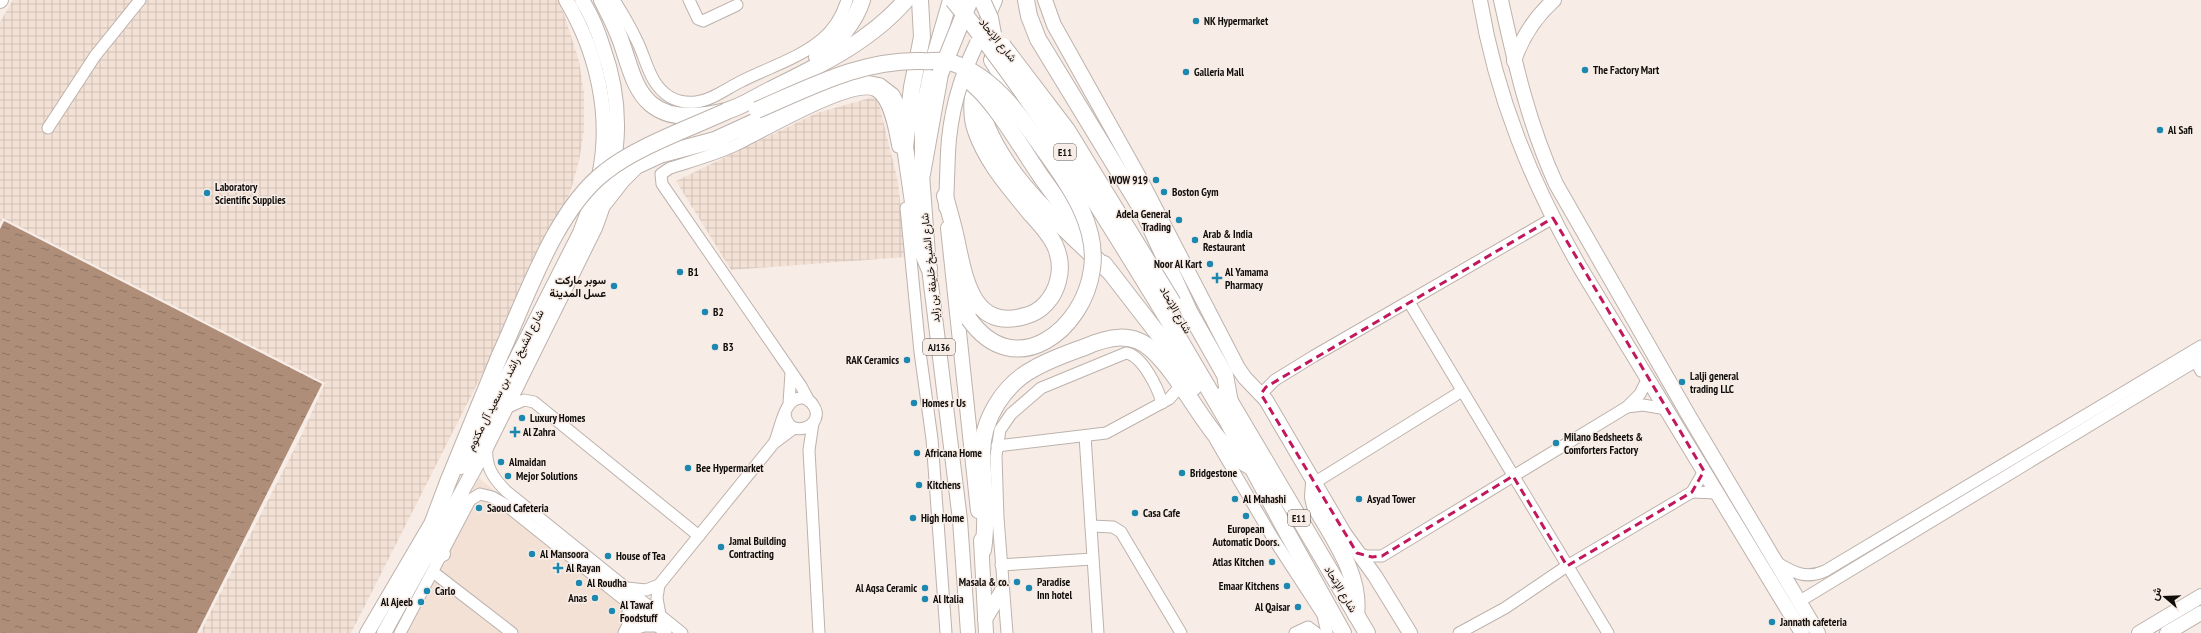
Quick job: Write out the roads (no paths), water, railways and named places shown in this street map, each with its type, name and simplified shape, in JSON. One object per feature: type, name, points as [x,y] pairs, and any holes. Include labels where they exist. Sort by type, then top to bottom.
[{"type":"highway","points":[[602,0],[619,35],[637,84],[652,104],[664,112],[676,116],[727,111]]},
{"type":"highway","points":[[763,94],[832,46],[851,24],[862,0]]},
{"type":"highway","points":[[433,522],[500,355],[548,249],[567,213],[584,190],[605,171],[629,156],[763,94],[841,53],[868,34],[906,0]]},
{"type":"highway","points":[[905,147],[922,36],[920,0]]},
{"type":"highway","name":"شارع الإتحاد","points":[[951,0],[986,39],[1061,147],[1169,308],[1230,403],[1367,633]]},
{"type":"highway","points":[[922,174],[940,74],[968,0]]},
{"type":"highway","points":[[968,0],[975,80],[984,120],[994,144],[1004,160],[1045,207],[1110,272]]},
{"type":"highway","name":"شارع الإتحاد","points":[[968,0],[986,39]]},
{"type":"highway","points":[[983,0],[990,18],[986,39],[990,57],[1037,133],[1044,150]]},
{"type":"highway","points":[[1026,0],[1029,16],[1038,39],[1152,228],[1190,313],[1225,376],[1230,403]]},
{"type":"highway","points":[[762,120],[835,76],[861,68],[894,62],[943,61],[958,64],[992,86],[1044,150],[1077,200],[1089,229],[1092,242],[1093,267],[1085,296],[1076,313],[1060,332],[1040,344],[1025,348],[1009,348],[994,342],[979,331],[969,319],[961,297],[949,246]]},
{"type":"highway","points":[[928,62],[960,75],[982,91],[1042,178],[1110,272],[1162,339],[1211,411],[1218,418],[1228,422]]},
{"type":"highway","points":[[945,196],[963,275],[972,299],[991,314],[1011,320],[1028,316],[1044,305],[1051,298],[1058,280],[1059,257],[1056,247],[1043,228],[1002,177],[981,144],[973,119],[975,80]]},
{"type":"highway","points":[[604,203],[628,173],[643,162],[762,120],[838,85],[857,82],[873,84],[885,90],[896,102],[901,114],[919,244],[928,268]]},
{"type":"highway","name":"شارع الإتحاد","points":[[1169,308],[1338,633]]},
{"type":"highway","points":[[982,550],[986,522],[982,453],[985,432],[997,403],[1017,380],[1043,364],[1105,338],[1118,337],[1139,341],[1151,349],[1178,381],[1231,454],[1253,468]]},
{"type":"highway","points":[[1317,489],[1312,497],[1315,506],[1347,564],[1354,582],[1358,602],[1356,615]]},
{"type":"main road","name":"شارع الشيخ راشد بن سعيد آل مكتوم","points":[[367,633],[433,522],[580,233],[592,203],[600,175],[604,123],[601,97],[588,47],[566,0]]},
{"type":"main road","name":"شارع الشيخ راشد بن سعيد آل مكتوم","points":[[384,633],[487,446],[595,228],[604,203],[616,156],[618,116],[616,94],[612,71],[600,38],[582,0]]},
{"type":"main road","name":"شارع الشيخ خليفة بن زايد","points":[[951,0],[934,52],[925,99],[922,130],[922,174],[928,268],[960,520],[968,633]]},
{"type":"main road","name":"AJ136","points":[[986,39],[995,0]]},
{"type":"main road","points":[[1045,0],[1054,25],[1139,177],[1238,368],[1245,378],[1261,394],[1317,489],[1357,553],[1375,576],[1410,633]]},
{"type":"main road","points":[[1802,633],[1666,409],[1553,218],[1524,158],[1508,116],[1493,66],[1480,2],[1502,0],[1514,61],[1529,118],[1539,144],[1567,205],[1689,416],[1818,633]]},
{"type":"main road","points":[[1514,61],[1521,43],[1531,25],[1554,0]]},
{"type":"main road","name":"شارع الشيخ خليفة بن زايد","points":[[986,39],[962,77],[956,95],[952,114],[945,196],[949,246],[982,550],[986,626]]},
{"type":"main road","points":[[427,557],[443,554]]},
{"type":"main road","points":[[986,626],[1002,591]]},
{"type":"main road","points":[[2139,633],[2201,596]]},
{"type":"main road","points":[[2167,633],[2201,613]]},
{"type":"street","points":[[48,128],[95,56],[140,0]]},
{"type":"street","points":[[614,0],[638,43],[653,80],[661,90],[671,97],[682,102],[695,102],[707,100],[739,82],[807,50],[832,29],[842,17],[847,0]]},
{"type":"street","points":[[689,0],[698,19],[703,21],[737,5]]},
{"type":"street","points":[[819,633],[810,450],[813,423],[816,416],[815,409],[666,190],[661,178],[663,172],[670,168],[721,151],[762,120],[803,110],[859,89],[868,88],[876,91],[883,97],[887,104],[898,146],[907,211],[920,352],[932,439],[946,633]]},
{"type":"street","points":[[1261,394],[1275,380],[1553,218]]},
{"type":"street","points":[[1409,302],[1608,633]]},
{"type":"street","points":[[1800,601],[1850,564],[2201,346]]},
{"type":"street","points":[[1006,633],[1000,565],[997,446],[1000,430],[1007,419],[1041,388],[1122,353],[1131,353],[1138,358],[1156,385],[1162,402]]},
{"type":"street","points":[[1776,562],[1794,572],[1806,575],[1819,573],[1850,564],[2199,363]]},
{"type":"street","points":[[791,372],[787,408],[788,423],[796,428],[810,450]]},
{"type":"street","points":[[1357,553],[1367,556],[1382,556],[1627,407],[1640,394],[1648,378]]},
{"type":"street","points":[[997,446],[1084,436],[1113,430],[1175,393],[1178,381]]},
{"type":"street","points":[[1317,489],[1329,472],[1462,391]]},
{"type":"street","points":[[774,443],[787,408],[799,398],[809,401]]},
{"type":"street","points":[[506,408],[524,400],[534,402],[700,536]]},
{"type":"street","points":[[1627,407],[1643,405],[1666,409]]},
{"type":"street","points":[[659,621],[657,598],[659,585],[774,443],[796,428],[808,428],[813,423]]},
{"type":"street","points":[[1214,431],[1221,453],[1271,535],[1323,615],[1338,633]]},
{"type":"street","points":[[1084,436],[1098,633]]},
{"type":"street","points":[[487,446],[486,456],[488,468],[500,485],[626,588],[659,621],[666,633]]},
{"type":"street","points":[[1459,633],[1505,608],[1567,566],[1692,492],[1704,471]]},
{"type":"street","points":[[500,485],[493,482],[488,485],[487,492],[628,603],[682,633]]},
{"type":"street","points":[[1692,492],[1717,493]]},
{"type":"street","points":[[400,633],[443,554],[470,500],[480,494],[492,497]]},
{"type":"street","points":[[1091,526],[1113,527],[1121,532],[1181,633]]},
{"type":"street","points":[[1375,576],[1382,556]]},
{"type":"street","points":[[1000,565],[1092,559]]},
{"type":"street","points":[[433,572],[512,633]]},
{"type":"street","points":[[626,588],[639,591],[659,585]]},
{"type":"street","points":[[624,632],[629,618],[628,603]]},
{"type":"street","points":[[624,632],[659,621]]},
{"type":"street","points":[[1295,633],[1308,627],[1316,633]]},
{"type":"water","points":[[4,221],[322,384],[197,633],[0,633],[0,229]]},
{"type":"place","name":"NK Hypermarket","points":[[1196,21]]},
{"type":"place","name":"The Factory Mart","points":[[1585,70]]},
{"type":"place","name":"Galleria Mall","points":[[1186,72]]},
{"type":"place","name":"Al Safi","points":[[2160,130]]},
{"type":"place","name":"WOW 919","points":[[1156,180]]},
{"type":"place","name":"Boston Gym","points":[[1164,192]]},
{"type":"place","name":"Laboratory Scientific Supplies","points":[[207,193]]},
{"type":"place","name":"Adela General Trading","points":[[1179,220]]},
{"type":"place","name":"Arab & India Restaurant","points":[[1195,240]]},
{"type":"place","name":"Noor Al Kart","points":[[1210,264]]},
{"type":"place","name":"B1","points":[[680,272]]},
{"type":"place","name":"Al Yamama Pharmacy","points":[[1217,278]]},
{"type":"place","name":"سوبر ماركت عسل المدينة","points":[[614,286]]},
{"type":"place","name":"B2","points":[[705,312]]},
{"type":"place","name":"B3","points":[[715,347]]},
{"type":"place","name":"RAK Ceramics","points":[[907,360]]},
{"type":"place","name":"Lalji general trading LLC","points":[[1682,382]]},
{"type":"place","name":"Homes r Us","points":[[914,403]]},
{"type":"place","name":"Luxury Homes","points":[[522,418]]},
{"type":"place","name":"Al Zahra","points":[[515,432]]},
{"type":"place","name":"Milano Bedsheets & Comforters Factory","points":[[1556,443]]},
{"type":"place","name":"Africana Home","points":[[917,453]]},
{"type":"place","name":"Almaidan","points":[[501,462]]},
{"type":"place","name":"Bee Hypermarket","points":[[688,468]]},
{"type":"place","name":"Bridgestone","points":[[1182,473]]},
{"type":"place","name":"Mejor Solutions","points":[[508,476]]},
{"type":"place","name":"Kitchens","points":[[919,485]]},
{"type":"place","name":"Al Mahashi","points":[[1235,499]]},
{"type":"place","name":"Asyad Tower","points":[[1359,499]]},
{"type":"place","name":"Saoud Cafeteria","points":[[479,508]]},
{"type":"place","name":"Casa Cafe","points":[[1135,513]]},
{"type":"place","name":"European Automatic Doors.","points":[[1246,516]]},
{"type":"place","name":"High Home","points":[[913,518]]},
{"type":"place","name":"Jamal Building Contracting","points":[[721,547]]},
{"type":"place","name":"Al Mansoora","points":[[532,554]]},
{"type":"place","name":"House of Tea","points":[[608,556]]},
{"type":"place","name":"Atlas Kitchen","points":[[1272,562]]},
{"type":"place","name":"Al Rayan","points":[[558,568]]},
{"type":"place","name":"Masala & co.","points":[[1017,582]]},
{"type":"place","name":"Al Roudha","points":[[579,583]]},
{"type":"place","name":"Emaar Kitchens","points":[[1287,586]]},
{"type":"place","name":"Al Aqsa Ceramic","points":[[925,588]]},
{"type":"place","name":"Paradise Inn hotel","points":[[1029,588]]},
{"type":"place","name":"Carlo","points":[[427,591]]},
{"type":"place","name":"Anas","points":[[595,598]]},
{"type":"place","name":"Al Italia","points":[[925,599]]},
{"type":"place","name":"Al Ajeeb","points":[[421,602]]},
{"type":"place","name":"Al Qaisar","points":[[1298,607]]},
{"type":"place","name":"Al Tawaf Foodstuff","points":[[612,611]]},
{"type":"place","name":"Jannath cafeteria","points":[[1772,622]]}]
